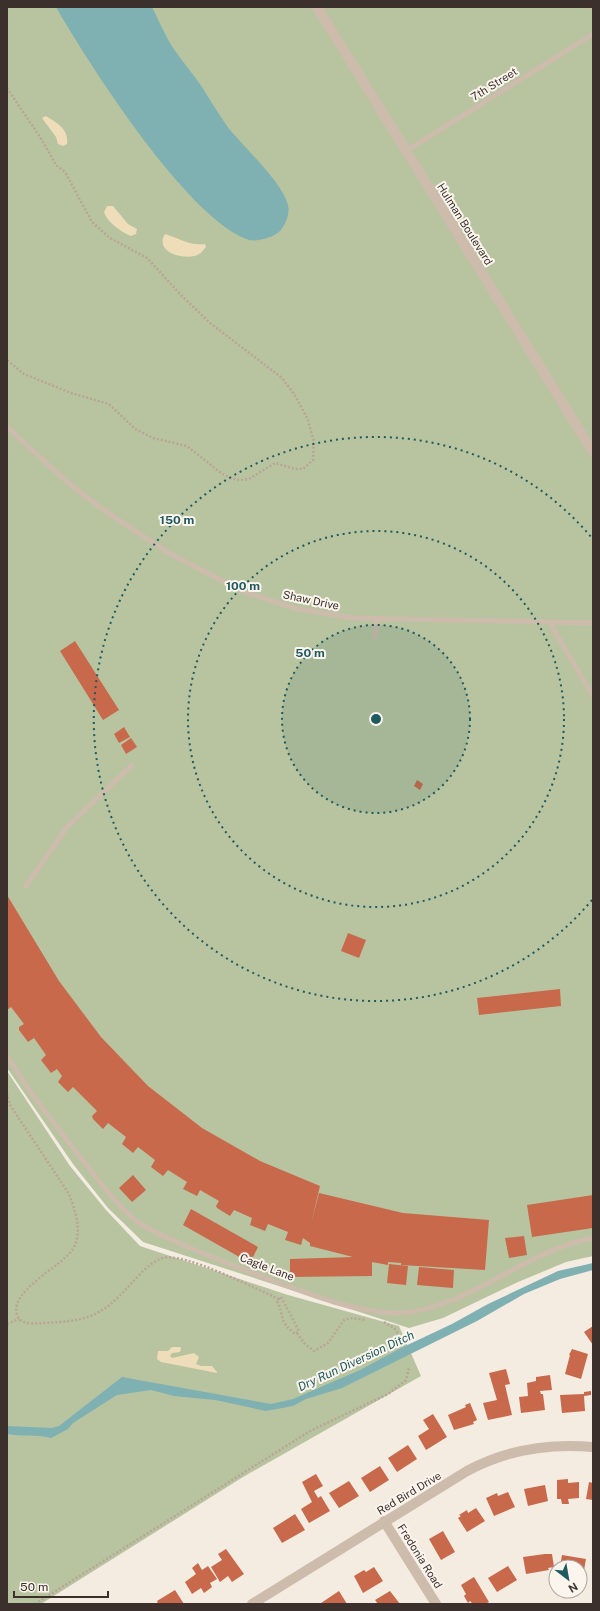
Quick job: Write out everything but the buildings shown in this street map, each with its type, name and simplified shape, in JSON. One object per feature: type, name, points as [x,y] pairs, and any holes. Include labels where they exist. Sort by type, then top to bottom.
[{"type":"street","name":"Hulman Boulevard","points":[[317,7],[593,452]]},
{"type":"street","name":"Red Bird Drive","points":[[252,1604],[467,1471],[497,1458],[529,1449],[549,1446],[593,1448]]},
{"type":"street","name":"Fredonia Road","points":[[384,1521],[436,1604]]},
{"type":"lane","name":"7th Street","points":[[406,151],[593,34]]},
{"type":"lane","name":"Shaw Drive","points":[[7,427],[66,481],[98,506],[168,552],[242,591],[294,608],[333,615],[377,619],[593,623]]},
{"type":"lane","points":[[375,637],[377,619]]},
{"type":"lane","points":[[549,622],[593,696]]},
{"type":"lane","points":[[26,886],[68,827],[132,765]]},
{"type":"lane","name":"Cagle Lane","points":[[7,1056],[29,1089],[98,1180],[128,1215],[140,1224],[233,1265],[342,1304],[370,1311],[392,1313],[413,1311],[436,1305],[456,1298],[559,1248],[593,1238]]},
{"type":"path","points":[[7,88],[42,140],[56,165],[65,172],[92,222],[110,238],[147,258],[182,296],[210,323],[282,378],[296,397],[308,420],[314,442],[313,460],[303,469],[295,469],[275,463],[249,479],[240,480],[230,478],[221,473],[187,446],[152,438],[135,429],[109,404],[71,393],[24,374],[7,360]]},
{"type":"path","points":[[7,1093],[10,1106],[68,1194],[74,1208],[78,1225],[73,1248],[67,1256],[35,1280],[22,1296],[17,1309],[19,1319],[22,1322],[38,1324],[76,1321],[88,1318],[107,1307],[143,1271],[162,1258],[174,1257],[212,1270],[279,1299],[281,1297],[299,1331],[297,1333]]},
{"type":"path","points":[[279,1299],[277,1301],[285,1326],[295,1334],[297,1333],[304,1343],[314,1351],[328,1343],[344,1320],[350,1318],[372,1320]]},
{"type":"path","points":[[7,1324],[19,1319]]},
{"type":"path","points":[[379,1322],[386,1322],[394,1328],[399,1335]]},
{"type":"path","points":[[35,1604],[310,1431],[388,1394],[406,1380],[409,1368]]},
{"type":"green space","points":[[7,7],[593,7],[593,1256],[566,1262],[518,1282],[443,1318],[409,1328],[143,1242],[108,1208],[73,1164],[7,1068]]},
{"type":"green space","points":[[7,1071],[70,1166],[106,1210],[140,1246],[288,1295],[399,1326],[421,1376],[243,1477],[41,1604],[7,1604]]},
{"type":"sand","points":[[46,116],[64,130],[67,144],[63,146],[58,144],[56,137],[42,118]]},
{"type":"sand","points":[[107,206],[113,206],[128,224],[137,229],[136,234],[131,236],[111,223],[104,212]]},
{"type":"sand","points":[[165,234],[189,243],[205,244],[206,247],[201,253],[194,256],[188,257],[174,254],[164,247],[163,241]]},
{"type":"sand","points":[[172,1347],[181,1348],[180,1352],[172,1353],[170,1356],[172,1358],[194,1353],[199,1357],[196,1364],[201,1366],[212,1366],[217,1373],[161,1362],[157,1359],[158,1351],[168,1351]]},
{"type":"water","points":[[56,7],[152,7],[170,43],[202,87],[227,126],[261,164],[284,195],[288,205],[288,215],[286,222],[280,231],[266,238],[249,240],[225,227],[198,203],[170,173],[115,100]]},
{"type":"water","points":[[593,1263],[593,1270],[560,1279],[524,1294],[477,1321],[342,1388],[306,1399],[293,1406],[266,1411],[215,1400],[174,1396],[151,1390],[117,1395],[73,1423],[68,1429],[51,1438],[7,1434],[7,1426],[52,1428],[59,1426],[122,1377],[271,1404],[293,1399],[360,1370],[399,1349],[452,1324],[488,1304],[558,1271]]},
{"type":"water label","name":"Dry Run Diversion Ditch","points":[[356,1361]]}]
